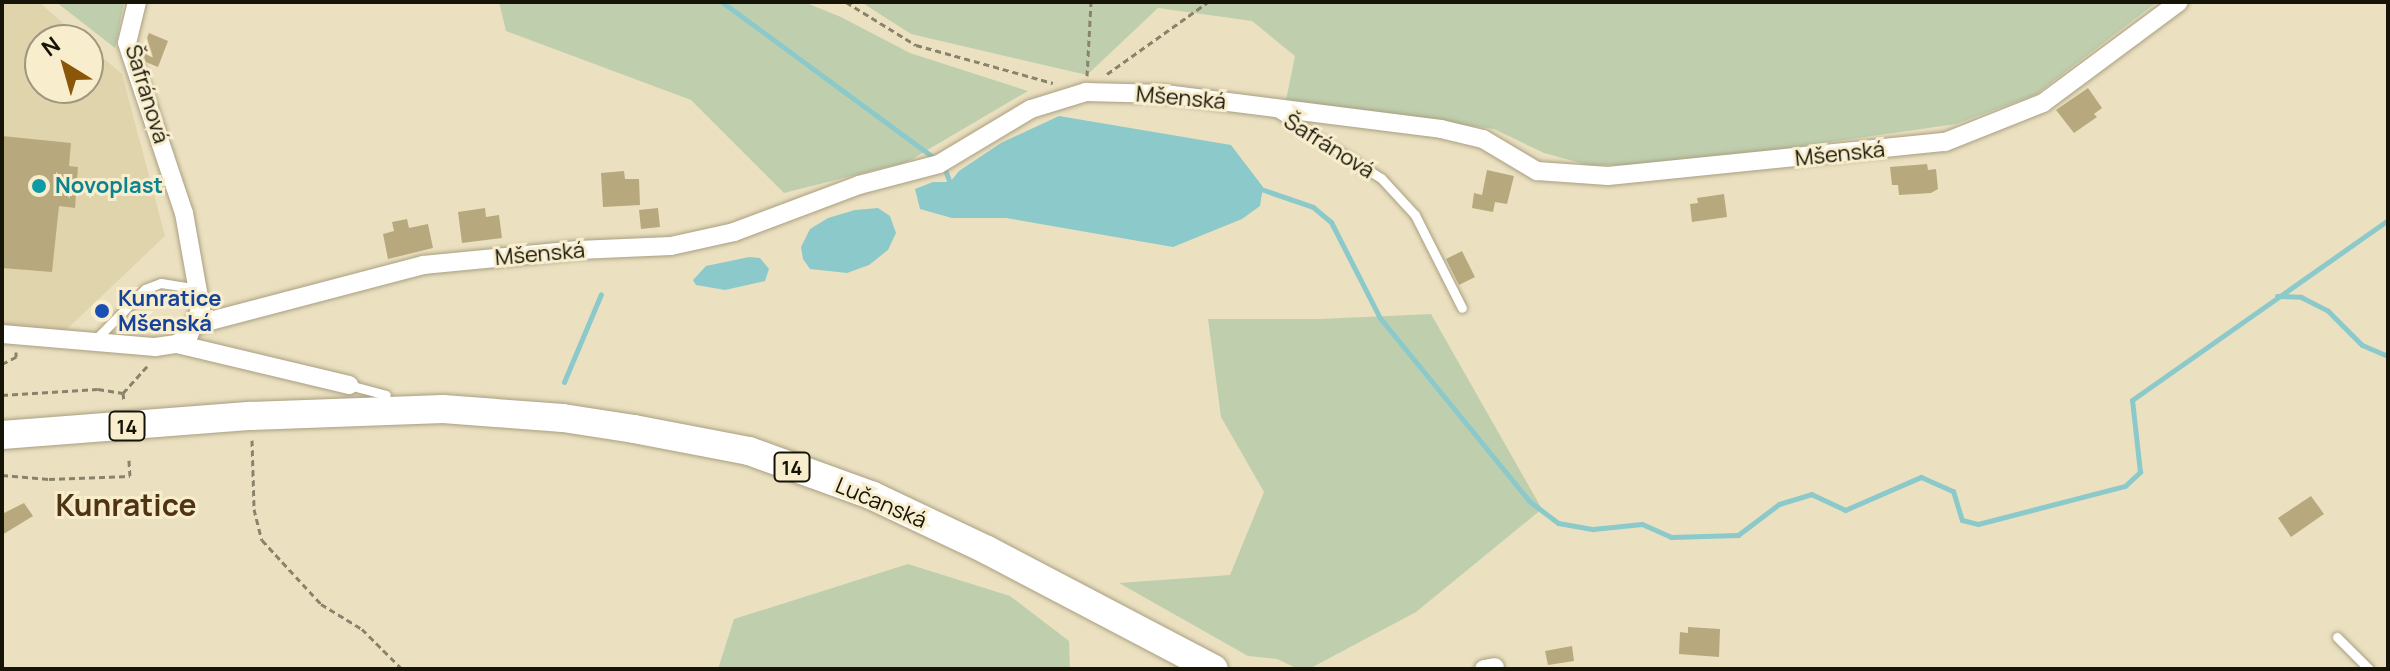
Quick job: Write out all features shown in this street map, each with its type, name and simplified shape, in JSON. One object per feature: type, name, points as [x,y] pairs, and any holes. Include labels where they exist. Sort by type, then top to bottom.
[{"type":"main road","name":"Lučanská","points":[[251,416],[443,409],[563,418],[749,451],[873,496],[1214,669]]},
{"type":"main road","name":"14","points":[[2,435],[251,416]]},
{"type":"street","name":"Šafránová","points":[[137,2],[127,43],[184,213],[201,308],[195,325]]},
{"type":"street","name":"Mšenská","points":[[195,325],[423,265],[578,250],[671,246],[734,232],[859,185],[939,164],[1031,109],[1086,92],[1165,94],[1441,129],[1483,139],[1537,171],[1608,176],[1929,144],[1972,133],[2043,103],[2179,2]]},
{"type":"street","points":[[177,344],[195,325]]},
{"type":"street","points":[[2,334],[155,347],[177,344],[349,385]]},
{"type":"lane","name":"Šafránová","points":[[1268,107],[1381,178],[1415,215],[1462,308]]},
{"type":"lane","points":[[93,342],[145,289],[161,283],[197,289]]},
{"type":"lane","points":[[349,385],[386,395]]},
{"type":"lane","points":[[2337,637],[2369,669]]},
{"type":"path","points":[[846,2],[916,45],[1086,92]]},
{"type":"path","points":[[1086,92],[1091,2]]},
{"type":"path","points":[[1086,92],[1135,52],[1208,2]]},
{"type":"path","points":[[124,401],[123,393],[151,361]]},
{"type":"path","points":[[2,395],[53,389],[98,389],[123,393]]},
{"type":"path","points":[[251,416],[254,509],[262,540],[321,604],[362,629],[402,669]]},
{"type":"path","points":[[2,475],[49,479],[130,476],[129,460]]},
{"type":"shaded area","points":[[2,2],[39,2],[64,24],[24,24],[24,104],[104,104],[104,59],[122,74],[165,236],[65,331],[2,325]]},
{"type":"green space","points":[[56,2],[124,2],[115,48],[104,39],[104,24],[84,24]]},
{"type":"green space","points":[[499,2],[804,2],[841,17],[910,53],[1028,91],[907,162],[784,193],[691,100],[506,31]]},
{"type":"green space","points":[[861,2],[2157,2],[2035,95],[1956,124],[1669,165],[1588,165],[1544,153],[1494,129],[1286,100],[1295,56],[1252,21],[1158,8],[1087,75],[911,34]]},
{"type":"green space","points":[[1431,314],[1542,509],[1416,612],[1309,669],[1298,669],[1277,659],[1248,656],[1119,583],[1230,575],[1264,492],[1221,417],[1208,319],[1320,319]]},
{"type":"green space","points":[[908,564],[1010,596],[1069,641],[1070,669],[718,669],[734,619]]},
{"type":"water","points":[[1059,116],[1231,145],[1263,187],[1260,206],[1242,219],[1173,247],[1006,218],[952,218],[920,209],[915,189],[933,182],[950,182],[959,171],[1001,143]]},
{"type":"water","points":[[878,208],[890,216],[896,233],[888,250],[869,265],[847,273],[810,269],[803,259],[801,247],[810,229],[828,218],[855,210]]},
{"type":"water","points":[[749,257],[760,258],[769,269],[765,281],[725,290],[696,285],[693,280],[706,266]]},
{"type":"building","points":[[149,33],[168,41],[158,67],[146,62],[142,50]]},
{"type":"building","points":[[2088,88],[2102,108],[2094,114],[2097,117],[2074,133],[2056,110]]},
{"type":"building","name":"Novoplast","points":[[2,136],[71,143],[69,166],[78,167],[75,208],[59,206],[52,272],[2,268]]},
{"type":"building","points":[[1927,164],[1928,170],[1936,169],[1938,189],[1931,193],[1899,195],[1898,185],[1892,185],[1890,167]]},
{"type":"building","points":[[1487,170],[1514,176],[1507,204],[1495,202],[1493,212],[1472,208],[1474,193],[1482,195]]},
{"type":"building","points":[[624,171],[625,179],[639,179],[640,205],[603,207],[601,173]]},
{"type":"building","points":[[1724,194],[1727,217],[1692,222],[1690,204],[1698,203],[1697,198]]},
{"type":"building","points":[[485,208],[486,217],[499,215],[502,238],[462,243],[458,212]]},
{"type":"building","points":[[658,208],[660,227],[641,229],[639,210]]},
{"type":"building","points":[[407,219],[409,228],[428,224],[433,248],[388,259],[383,234],[394,231],[392,222]]},
{"type":"building","points":[[1462,251],[1475,277],[1459,285],[1446,259]]},
{"type":"building","points":[[2311,496],[2324,514],[2291,537],[2278,518]]},
{"type":"building","points":[[24,503],[33,516],[2,535],[2,514]]},
{"type":"building","points":[[1688,627],[1720,629],[1719,657],[1679,654],[1680,632],[1688,633]]},
{"type":"building","points":[[1572,646],[1574,661],[1548,665],[1545,651]]},
{"type":"waterway","points":[[722,2],[932,156]]},
{"type":"waterway","points":[[945,170],[950,183],[955,182]]},
{"type":"waterway","points":[[1258,188],[1313,207],[1331,222],[1380,318],[1529,501],[1558,523],[1593,529],[1642,524],[1671,537],[1738,535],[1779,504],[1811,494],[1845,510],[1921,477],[1953,491],[1962,520],[1978,524],[2125,486],[2140,472],[2132,400],[2388,220]]},
{"type":"waterway","points":[[564,382],[601,294]]},
{"type":"waterway","points":[[2277,296],[2301,297],[2328,311],[2362,345],[2388,356]]},
{"type":"place","name":"Novoplast","points":[[39,186]]},
{"type":"place","name":"Kunratice Mšenská","points":[[102,311]]},
{"type":"district","name":"Kunratice","points":[[126,505]]}]
